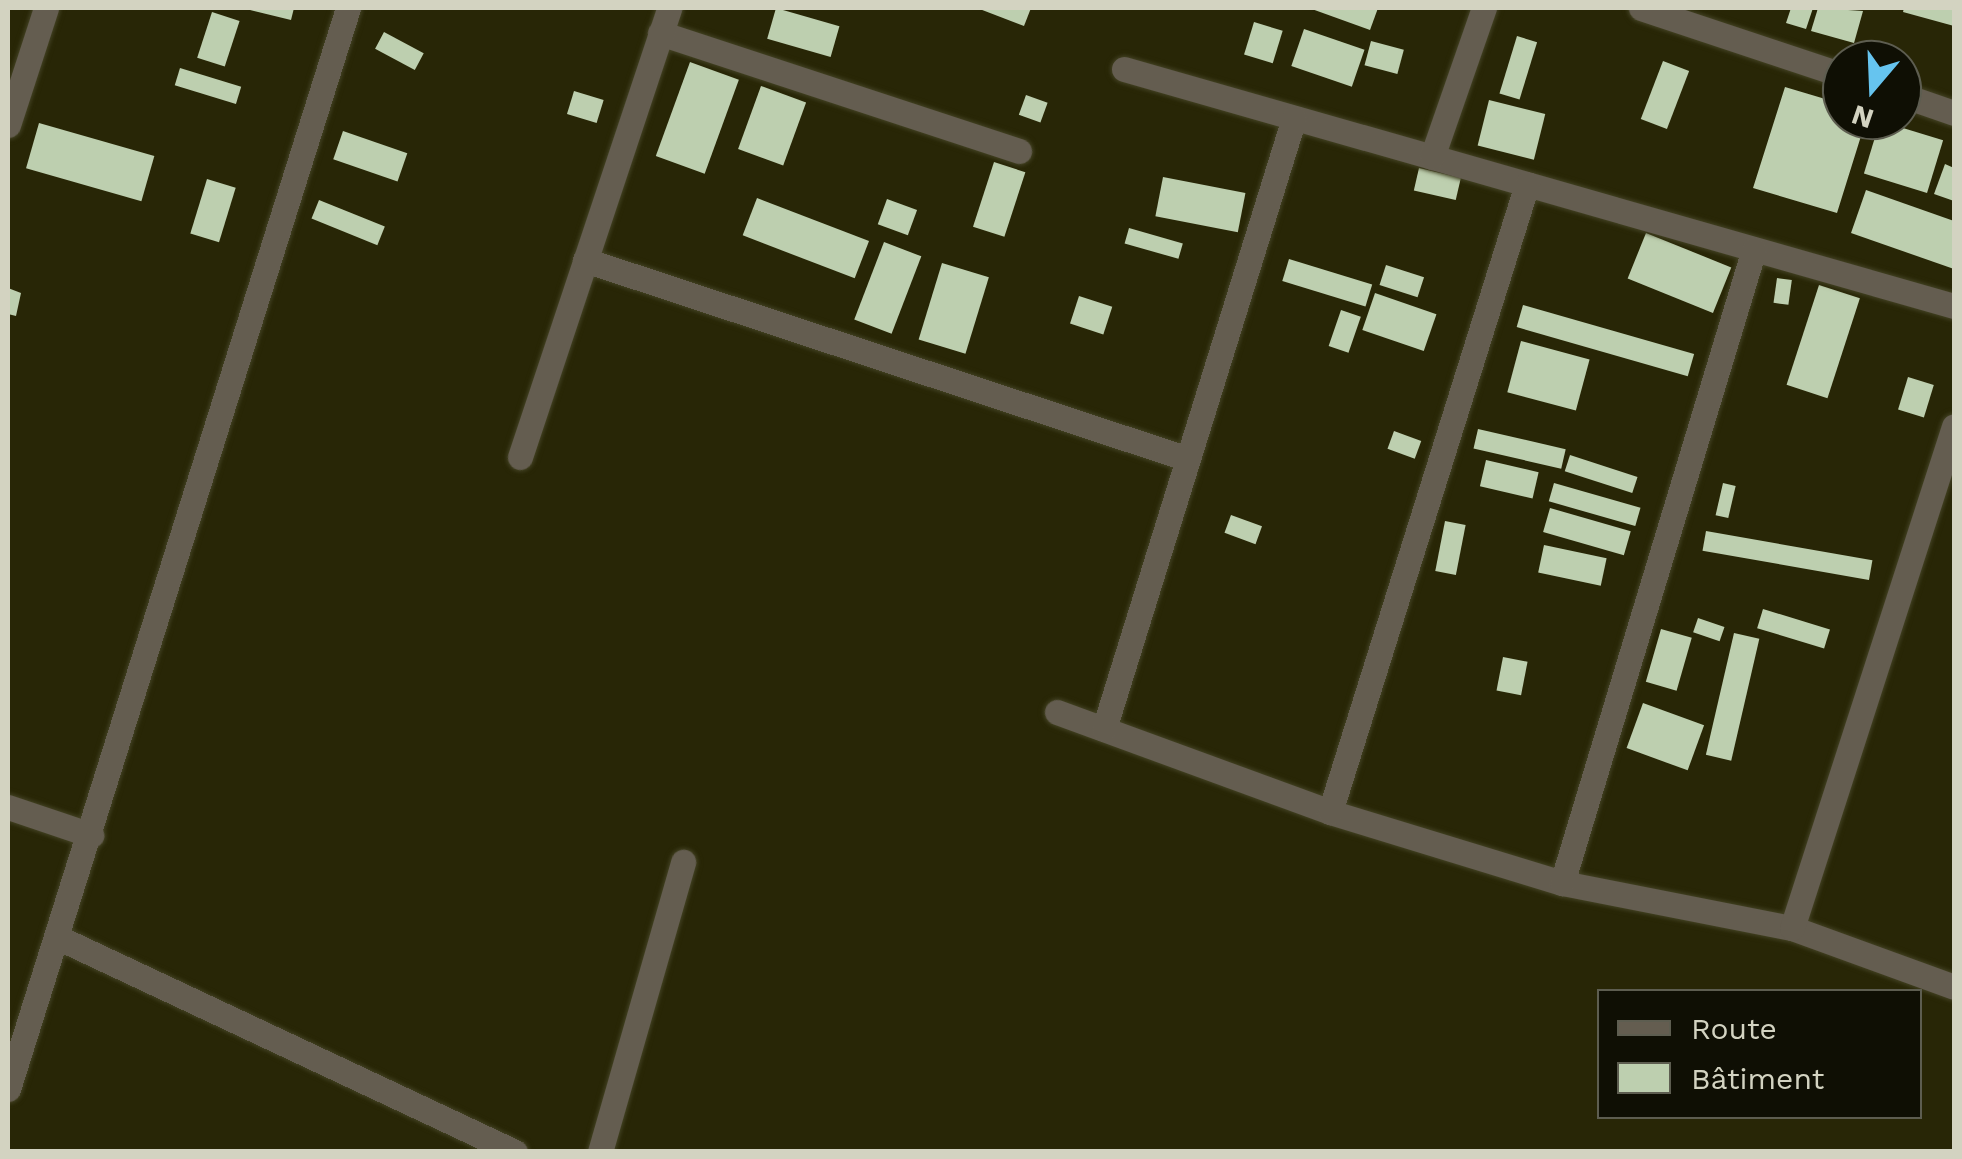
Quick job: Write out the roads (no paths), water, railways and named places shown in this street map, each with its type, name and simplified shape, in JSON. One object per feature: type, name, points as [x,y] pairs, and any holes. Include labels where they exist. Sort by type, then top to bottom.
[{"type":"street","points":[[8,125],[46,8]]},
{"type":"street","points":[[8,1089],[348,8]]},
{"type":"street","points":[[520,457],[669,8]]},
{"type":"street","points":[[1432,157],[1484,8]]},
{"type":"street","points":[[1641,8],[1822,68]]},
{"type":"street","points":[[660,33],[1020,151]]},
{"type":"street","points":[[1124,69],[1954,306]]},
{"type":"street","points":[[1922,102],[1954,113]]},
{"type":"street","points":[[1104,729],[1294,118]]},
{"type":"street","points":[[1330,812],[1526,184]]},
{"type":"street","points":[[1562,883],[1754,249]]},
{"type":"street","points":[[586,260],[1188,458]]},
{"type":"street","points":[[1792,928],[1954,426]]},
{"type":"street","points":[[1058,712],[1330,812],[1562,883],[1792,928],[1954,987]]},
{"type":"street","points":[[8,806],[91,835]]},
{"type":"street","points":[[600,1152],[683,862]]},
{"type":"street","points":[[57,936],[515,1152]]}]
